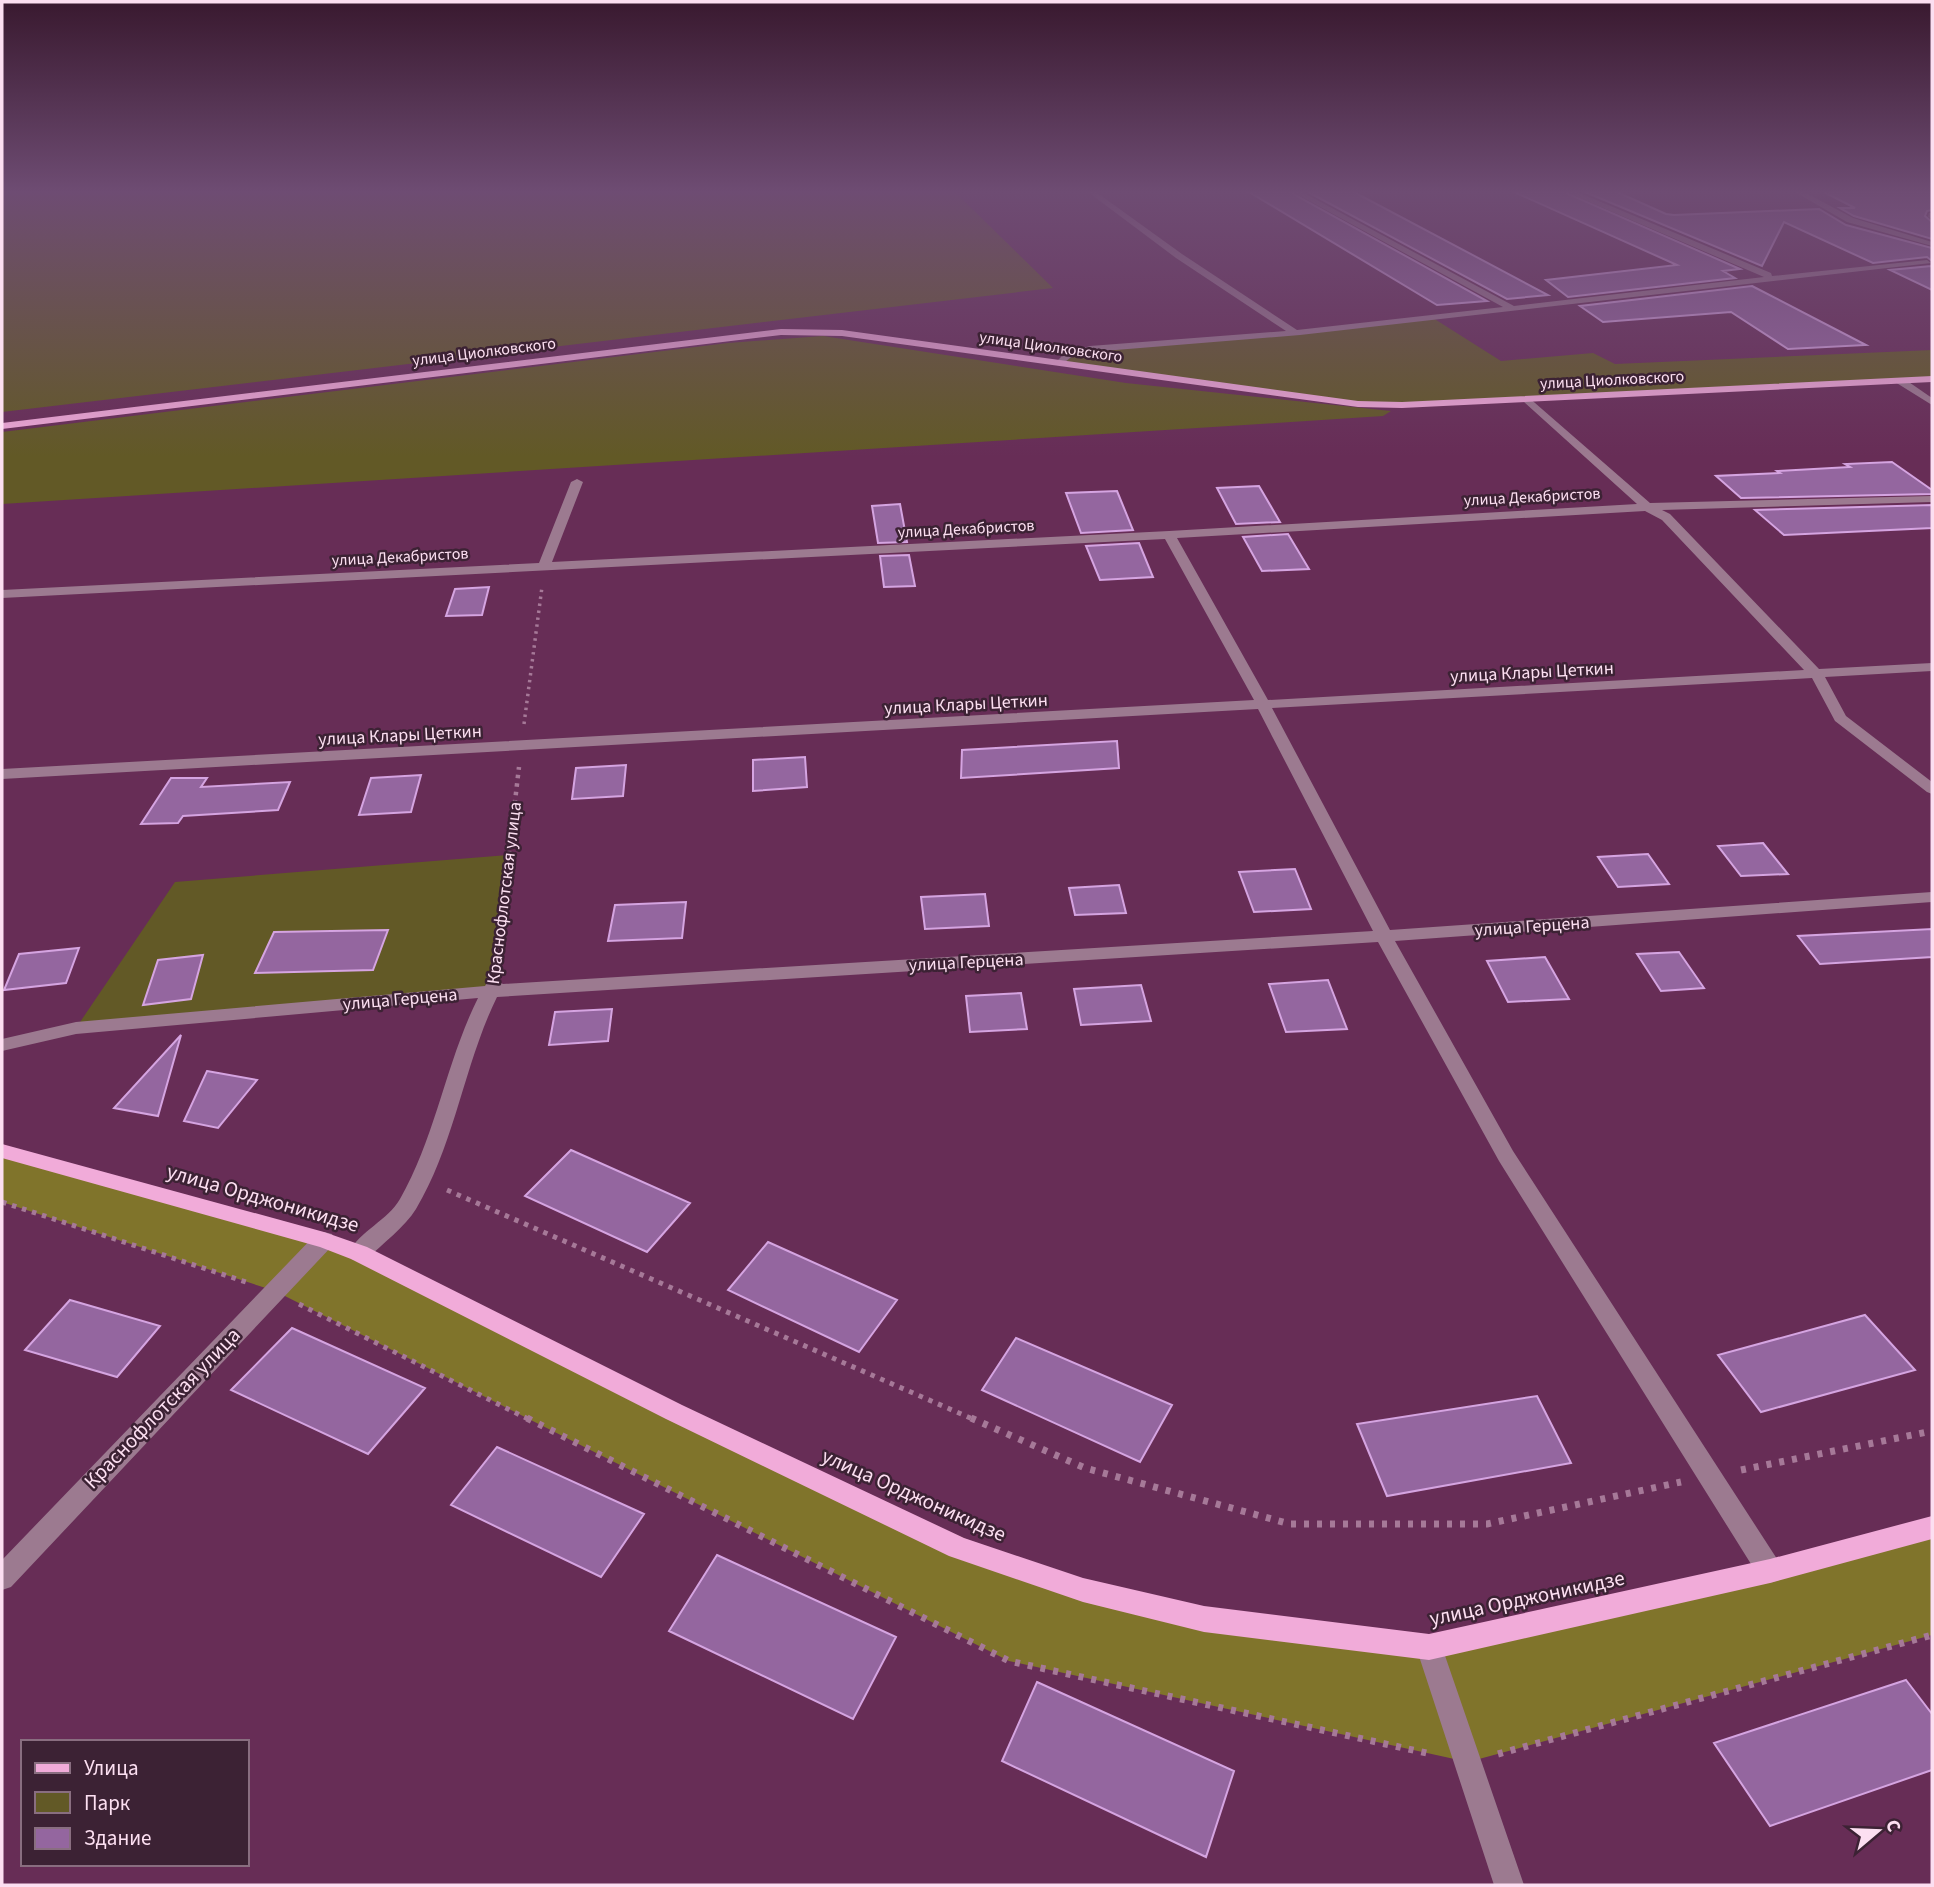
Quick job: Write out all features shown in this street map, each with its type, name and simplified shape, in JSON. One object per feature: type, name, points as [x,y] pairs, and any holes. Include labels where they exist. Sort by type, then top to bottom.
[{"type":"main road","name":"улица Циолковского","points":[[2,426],[781,332],[842,333],[1358,404],[1402,405],[1932,379]]},
{"type":"main road","name":"улица Орджоникидзе","points":[[2,1151],[324,1240],[359,1253],[674,1412],[958,1548],[1083,1590],[1204,1619],[1429,1647],[1770,1571],[1932,1528]]},
{"type":"street","points":[[1216,280],[1293,331]]},
{"type":"street","points":[[1460,280],[1514,309]]},
{"type":"street","points":[[1060,363],[1067,356],[1090,349],[1514,309],[1739,280]]},
{"type":"street","points":[[1899,380],[1932,402]]},
{"type":"street","points":[[1527,399],[1647,507],[1665,517],[1818,675],[1840,718],[1932,789]]},
{"type":"street","points":[[544,566],[577,482]]},
{"type":"street","name":"улица Декабристов","points":[[2,594],[1169,535],[1647,507],[1932,499]]},
{"type":"street","points":[[1169,535],[1264,706],[1384,936],[1506,1156],[1770,1571]]},
{"type":"street","name":"улица Клары Цеткин","points":[[2,774],[521,748],[1932,667]]},
{"type":"street","name":"улица Герцена","points":[[2,1045],[76,1028],[493,988],[1384,936],[1932,897]]},
{"type":"street","name":"Краснофлотская улица","points":[[359,1253],[407,1206],[432,1152],[472,1028],[493,988]]},
{"type":"street","name":"Краснофлотская улица","points":[[2,1578],[324,1240]]},
{"type":"street","points":[[1429,1647],[1509,1885]]},
{"type":"path","name":"Краснофлотская улица","points":[[493,988],[544,566]]},
{"type":"path","points":[[420,1178],[1085,1468],[1290,1524],[1487,1524],[1932,1431]]},
{"type":"green space","points":[[2,280],[1045,280],[1053,288],[2,412]]},
{"type":"green space","points":[[1433,318],[1501,361],[1593,353],[1615,364],[1932,350],[1932,379],[1527,399],[1358,404],[1060,363],[1067,356],[1090,349]]},
{"type":"green space","points":[[823,336],[1126,383],[1391,411],[1383,416],[2,504],[2,432],[728,343]]},
{"type":"green space","points":[[508,855],[493,991],[76,1028],[175,882]]},
{"type":"shaded area","points":[[2,1151],[324,1240],[674,1412],[1083,1590],[1429,1647],[1770,1571],[1932,1528],[1932,1635],[1468,1762],[1009,1661],[275,1291],[2,1202]]},
{"type":"building","points":[[1396,280],[1449,280],[1487,301],[1437,305]]},
{"type":"building","points":[[1472,280],[1520,280],[1548,295],[1507,299]]},
{"type":"building","points":[[1546,280],[1717,280],[1568,297]]},
{"type":"building","points":[[1911,280],[1932,280],[1932,290]]},
{"type":"building","points":[[1752,286],[1866,345],[1788,349],[1731,312],[1603,322],[1580,306]]},
{"type":"building","points":[[1892,462],[1932,490],[1932,494],[1741,498],[1716,476],[1780,473],[1777,471]]},
{"type":"building","points":[[1259,486],[1280,522],[1236,524],[1217,488]]},
{"type":"building","points":[[1117,491],[1133,530],[1081,533],[1066,493]]},
{"type":"building","points":[[900,504],[907,542],[878,543],[872,506]]},
{"type":"building","points":[[1932,505],[1932,528],[1784,535],[1755,510]]},
{"type":"building","points":[[1288,534],[1309,569],[1262,571],[1243,537]]},
{"type":"building","points":[[1139,543],[1153,577],[1100,580],[1086,546]]},
{"type":"building","points":[[909,555],[915,586],[884,587],[880,556]]},
{"type":"building","points":[[489,587],[482,615],[446,616],[455,589]]},
{"type":"building","points":[[1117,741],[1119,768],[961,778],[962,750]]},
{"type":"building","points":[[805,757],[807,787],[753,791],[753,760]]},
{"type":"building","points":[[626,765],[623,796],[572,799],[576,768]]},
{"type":"building","points":[[421,775],[411,812],[359,815],[371,778]]},
{"type":"building","points":[[171,778],[207,778],[201,787],[290,782],[278,810],[183,816],[178,823],[141,824]]},
{"type":"building","points":[[1763,843],[1788,874],[1741,876],[1718,846]]},
{"type":"building","points":[[1648,854],[1669,884],[1618,887],[1598,857]]},
{"type":"building","points":[[1295,869],[1311,909],[1254,912],[1239,872]]},
{"type":"building","points":[[1119,885],[1126,913],[1075,915],[1069,888]]},
{"type":"building","points":[[985,894],[989,926],[925,929],[921,897]]},
{"type":"building","points":[[686,902],[682,938],[608,941],[615,905]]},
{"type":"building","points":[[1932,929],[1932,957],[1820,964],[1798,936]]},
{"type":"building","points":[[388,930],[373,970],[255,973],[274,932]]},
{"type":"building","points":[[79,948],[66,983],[4,990],[19,954]]},
{"type":"building","points":[[1679,952],[1704,988],[1661,991],[1637,954]]},
{"type":"building","points":[[203,955],[191,999],[143,1005],[158,960]]},
{"type":"building","points":[[1545,957],[1569,999],[1508,1002],[1487,961]]},
{"type":"building","points":[[1328,980],[1347,1029],[1286,1032],[1269,984]]},
{"type":"building","points":[[1141,985],[1151,1021],[1081,1025],[1074,989]]},
{"type":"building","points":[[1021,993],[1027,1029],[970,1032],[966,996]]},
{"type":"building","points":[[612,1009],[608,1041],[549,1045],[555,1012]]},
{"type":"building","points":[[181,1035],[158,1116],[114,1108]]},
{"type":"building","points":[[207,1071],[257,1080],[218,1128],[184,1121]]},
{"type":"building","points":[[571,1150],[690,1203],[647,1252],[525,1196]]},
{"type":"building","points":[[768,1242],[897,1300],[859,1352],[728,1290]]},
{"type":"building","points":[[70,1300],[160,1326],[117,1377],[25,1350]]},
{"type":"building","points":[[1865,1315],[1915,1370],[1761,1412],[1718,1355]]},
{"type":"building","points":[[292,1328],[425,1388],[368,1454],[231,1390]]},
{"type":"building","points":[[1016,1338],[1172,1405],[1140,1462],[982,1390]]},
{"type":"building","points":[[1537,1396],[1571,1463],[1387,1496],[1357,1424]]},
{"type":"building","points":[[497,1447],[644,1514],[601,1577],[451,1505]]},
{"type":"building","points":[[717,1555],[896,1637],[853,1719],[669,1631]]},
{"type":"building","points":[[1906,1680],[1932,1714],[1932,1770],[1770,1826],[1714,1743]]},
{"type":"building","points":[[1037,1682],[1234,1771],[1206,1857],[1002,1761]]}]
